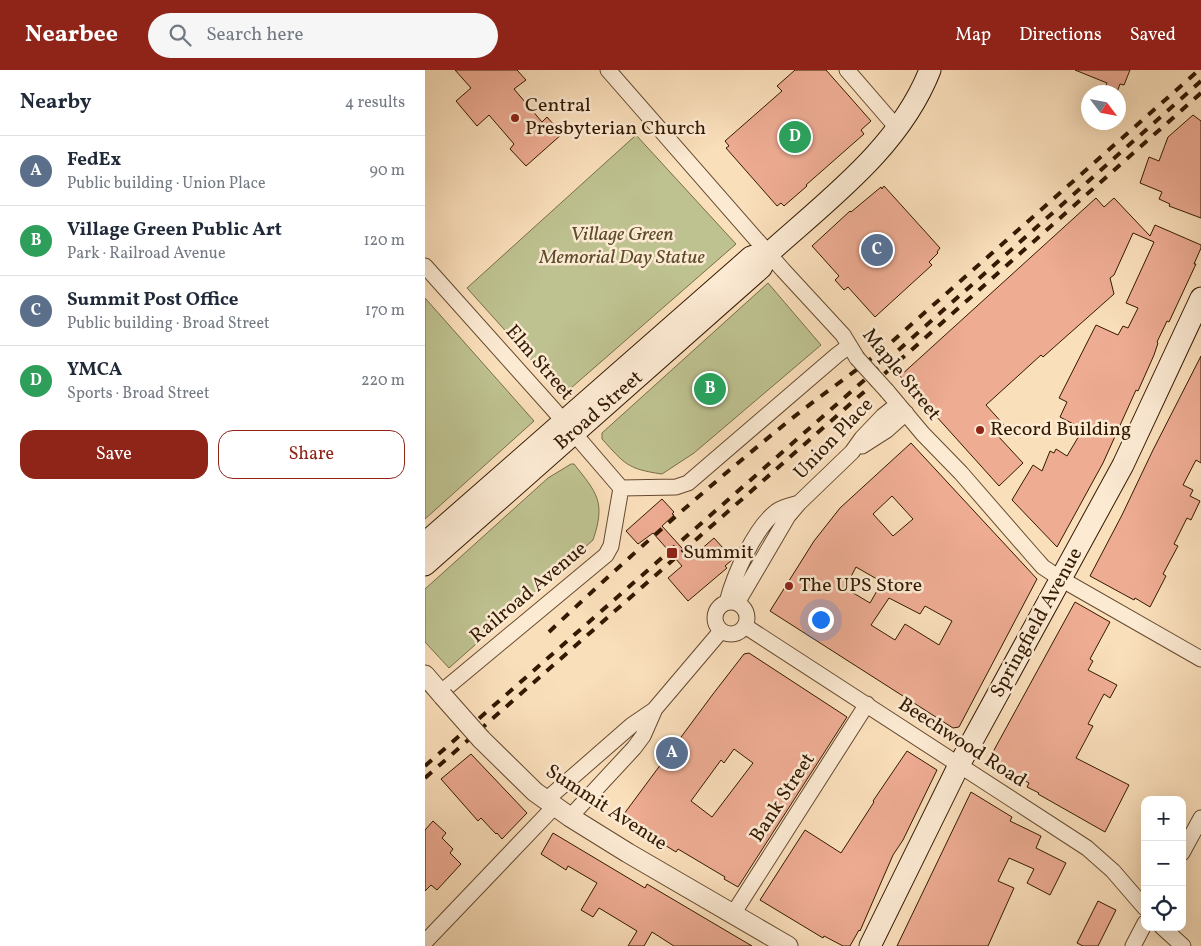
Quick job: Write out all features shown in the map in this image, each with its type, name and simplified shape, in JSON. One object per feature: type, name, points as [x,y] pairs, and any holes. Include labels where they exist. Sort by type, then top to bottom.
[{"type":"main road","name":"Broad Street","points":[[425,565],[751,257],[769,253],[855,176],[898,129],[921,94],[930,70]]},
{"type":"main road","name":"Springfield Avenue","points":[[870,946],[959,765],[1123,465],[1196,322],[1201,298]]},
{"type":"main road","name":"Broad Street","points":[[425,543],[569,428]]},
{"type":"street","name":"Maple Street","points":[[608,70],[843,335],[853,352],[1043,567],[1201,660]]},
{"type":"street","points":[[847,70],[898,129]]},
{"type":"street","name":"Elm Street","points":[[425,266],[621,488]]},
{"type":"street","points":[[621,488],[676,487],[688,483],[837,355],[853,352]]},
{"type":"street","name":"Union Place","points":[[721,631],[717,627],[715,617],[719,608],[732,603],[788,516],[799,503],[853,452],[887,430],[902,408]]},
{"type":"street","name":"Railroad Avenue","points":[[441,694],[606,555],[611,546],[621,488]]},
{"type":"street","points":[[425,942],[550,803],[632,725],[654,710],[721,631],[731,634],[745,626],[747,621],[745,610],[732,603]]},
{"type":"street","name":"Beechwood Road","points":[[745,626],[867,704],[1101,859],[1141,904]]},
{"type":"street","name":"Summit Avenue","points":[[425,675],[481,739],[535,792],[570,817],[628,853],[789,946]]},
{"type":"street","name":"Bank Street","points":[[733,914],[867,704]]},
{"type":"street","points":[[570,817],[634,748],[643,736],[654,710]]},
{"type":"street","points":[[1186,846],[1201,818]]},
{"type":"street","points":[[1133,946],[1141,931]]},
{"type":"street","points":[[1166,931],[1183,946]]},
{"type":"green space","name":"Village Green Memorial Day Statue","points":[[636,135],[736,244],[563,395],[467,288]]},
{"type":"green space","points":[[768,283],[821,345],[694,453],[662,474],[641,470],[622,460],[602,439],[602,433]]},
{"type":"green space","points":[[425,298],[534,421],[425,519]]},
{"type":"green space","points":[[574,464],[589,483],[597,499],[599,516],[593,540],[449,668],[425,642],[425,589],[548,478]]},
{"type":"building","name":"Central Presbyterian Church","points":[[455,70],[517,70],[526,80],[514,89],[542,122],[547,117],[562,134],[526,166],[510,149],[514,144],[489,115],[477,126],[456,101],[471,88]]},
{"type":"building","points":[[795,70],[826,70],[871,121],[861,130],[864,134],[807,186],[784,206],[781,203],[777,206],[726,148],[729,146],[725,141],[782,91],[777,86]]},
{"type":"building","points":[[1075,70],[1130,70],[1124,85],[1106,85],[1107,83]]},
{"type":"building","points":[[1193,115],[1201,121],[1201,218],[1169,206],[1170,204],[1159,199],[1162,192],[1140,183],[1149,157],[1159,161],[1168,137]]},
{"type":"building","points":[[884,186],[940,248],[938,253],[929,262],[932,265],[875,317],[848,287],[844,290],[835,280],[839,276],[812,246],[850,211]]},
{"type":"building","points":[[1096,198],[1104,207],[1114,198],[1150,236],[1155,225],[1201,245],[1201,248],[1194,264],[1196,264],[1169,322],[1167,321],[1157,342],[1154,355],[1138,391],[1136,390],[1103,463],[1057,547],[1012,500],[1033,465],[1042,471],[1050,451],[1054,453],[1056,449],[1067,456],[1083,429],[1060,417],[1067,402],[1059,398],[1096,325],[1118,335],[1123,326],[1128,328],[1138,308],[1126,303],[1154,242],[1133,233],[1114,275],[1110,278],[1114,294],[1043,357],[1041,355],[986,405],[1004,425],[998,436],[1023,463],[999,486],[900,376]]},
{"type":"building","points":[[1201,356],[1201,463],[1196,460],[1183,485],[1193,490],[1190,496],[1200,501],[1191,520],[1187,518],[1174,544],[1178,546],[1163,574],[1166,576],[1150,607],[1090,576]]},
{"type":"building","points":[[911,443],[1037,579],[959,727],[953,728],[770,611],[814,541],[840,508]],"holes":[[[892,496],[913,519],[893,536],[873,514]],[[856,567],[882,582],[870,603],[845,588]],[[889,598],[920,614],[925,606],[952,621],[939,645],[905,624],[895,640],[871,625]]]},
{"type":"building","name":"Summit","points":[[662,499],[674,512],[672,514],[674,515],[662,526],[691,558],[714,538],[733,559],[725,566],[727,568],[688,601],[668,578],[682,566],[653,533],[638,544],[626,531]]},
{"type":"building","points":[[1075,602],[1110,622],[1090,659],[1093,661],[1088,670],[1117,685],[1110,698],[1104,694],[1088,724],[1093,726],[1076,758],[1129,785],[1105,832],[1027,787],[1029,783],[988,761]]},
{"type":"building","points":[[749,653],[847,717],[738,887],[678,849],[676,852],[621,818],[744,654]],"holes":[[[734,749],[753,763],[712,817],[691,801],[721,760],[724,763]]]},
{"type":"building","points":[[907,751],[937,770],[903,840],[893,855],[860,931],[850,946],[843,946],[824,936],[823,938],[760,900],[805,830],[841,853]]},
{"type":"building","points":[[471,754],[527,813],[502,839],[481,818],[478,821],[441,779]]},
{"type":"building","points":[[971,792],[1012,817],[1010,821],[1041,836],[1036,848],[1066,863],[1050,895],[1027,883],[1034,869],[1009,858],[998,881],[1014,888],[988,946],[897,946]]},
{"type":"building","points":[[433,821],[446,833],[442,838],[453,849],[450,853],[461,864],[437,890],[431,885],[425,891],[425,830]]},
{"type":"building","points":[[553,833],[645,888],[647,884],[752,946],[674,946],[652,932],[644,946],[628,946],[637,931],[599,908],[593,917],[581,910],[597,883],[568,866],[566,870],[541,854]]},
{"type":"building","points":[[1098,901],[1116,910],[1098,946],[1083,946],[1077,943]]},
{"type":"railway","points":[[549,632],[725,474],[798,414],[887,346],[1199,70]]},
{"type":"railway","points":[[425,766],[894,354],[1201,81]]},
{"type":"railway","points":[[425,778],[1201,93]]},
{"type":"place","name":"Central Presbyterian Church","points":[[515,118]]},
{"type":"place","name":"YMCA","points":[[795,137]]},
{"type":"place","name":"Summit Post Office","points":[[877,250]]},
{"type":"place","name":"Village Green Public Art","points":[[710,389]]},
{"type":"place","name":"Record Building","points":[[980,430]]},
{"type":"place","name":"Summit","points":[[672,553]]},
{"type":"place","name":"The UPS Store","points":[[789,586]]},
{"type":"place","name":"FedEx","points":[[672,753]]}]
